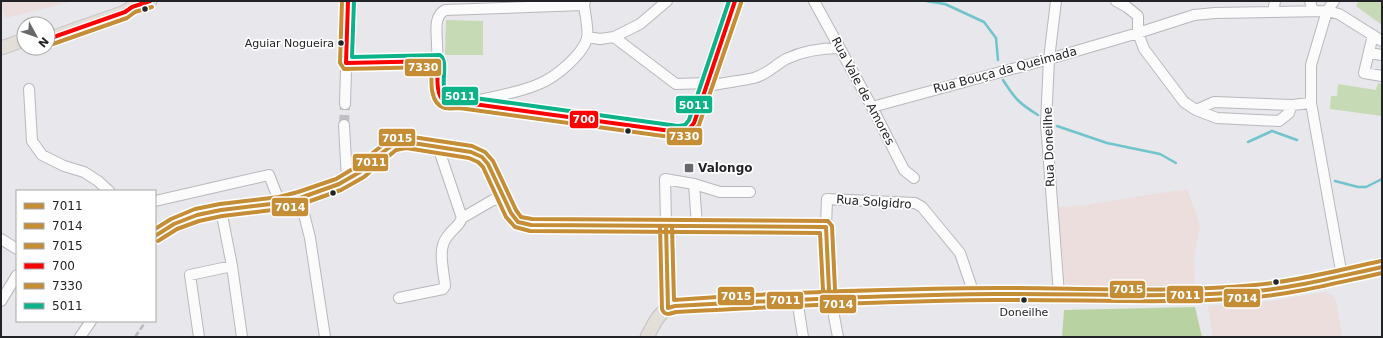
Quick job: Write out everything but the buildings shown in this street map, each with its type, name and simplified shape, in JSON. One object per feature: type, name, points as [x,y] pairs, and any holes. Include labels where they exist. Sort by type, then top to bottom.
[{"type":"main road","points":[[56,36],[125,12],[132,7],[150,1]]},
{"type":"main road","points":[[56,29],[125,7],[132,7]]},
{"type":"main road","points":[[1,48],[16,43]]},
{"type":"main road","points":[[1,54],[16,49]]},
{"type":"main road","points":[[647,337],[659,315],[668,308],[675,306],[797,299],[974,294],[1207,295],[1287,287],[1382,267]]},
{"type":"street","points":[[345,104],[348,1]]},
{"type":"street","points":[[587,37],[600,40],[614,37],[640,24],[667,1]]},
{"type":"street","points":[[459,102],[516,91],[539,84],[556,74],[573,59],[583,47],[587,37],[585,3],[445,10],[440,13],[436,20],[439,96],[446,102],[459,102],[678,132],[688,130],[694,123],[735,1]]},
{"type":"street","name":"Rua Vale de Amores","points":[[814,1],[872,107],[904,170],[914,178]]},
{"type":"street","name":"Rua Doneilhe","points":[[1056,1],[1049,58],[1046,123],[1059,294]]},
{"type":"street","points":[[1116,1],[1127,6],[1138,16],[1138,33],[1144,49],[1184,102],[1196,110],[1217,118],[1279,121],[1289,113],[1292,105]]},
{"type":"street","points":[[1273,12],[1275,1]]},
{"type":"street","points":[[1334,1],[1327,11],[1311,65],[1311,103],[1342,276]]},
{"type":"street","name":"Rua Bouça da Queimada","points":[[872,107],[1194,16],[1215,13],[1273,12],[1312,6],[1327,11]]},
{"type":"street","points":[[1327,11],[1339,14],[1382,41]]},
{"type":"street","points":[[1373,36],[1364,73],[1382,76]]},
{"type":"street","points":[[614,37],[676,84],[708,83],[714,85],[754,78],[770,71],[785,60],[809,51],[822,48],[840,48]]},
{"type":"street","points":[[1369,54],[1382,55]]},
{"type":"street","points":[[346,63],[438,61]]},
{"type":"street","points":[[29,89],[32,141],[42,155],[64,166],[84,172],[98,181],[108,190]]},
{"type":"street","points":[[516,91],[514,98],[515,105],[524,111]]},
{"type":"street","points":[[1196,110],[1214,102],[1292,105],[1311,103]]},
{"type":"street","points":[[344,125],[346,180]]},
{"type":"street","points":[[156,235],[174,224],[197,215],[221,210],[280,203],[300,198],[340,184],[360,172],[379,154],[394,144],[406,142],[471,152],[482,157],[488,164],[511,213],[518,222],[531,225],[826,227],[829,290],[838,337]]},
{"type":"street","points":[[399,298],[443,289],[445,286],[442,245],[447,237],[460,225],[462,218],[438,147]]},
{"type":"street","points":[[156,201],[269,175],[280,203]]},
{"type":"street","points":[[668,308],[665,179],[694,184],[720,192],[750,192]]},
{"type":"street","points":[[694,184],[697,226]]},
{"type":"street","points":[[300,198],[310,238],[325,337]]},
{"type":"street","name":"Rua Solgidro","points":[[826,227],[827,199],[915,203],[922,207],[960,253],[974,294]]},
{"type":"street","points":[[462,218],[493,200],[504,200]]},
{"type":"street","points":[[221,210],[232,266],[242,337]]},
{"type":"street","points":[[1,239],[16,248]]},
{"type":"street","points":[[199,337],[190,275],[232,266]]},
{"type":"street","points":[[1,301],[16,277]]},
{"type":"street","points":[[797,299],[803,337]]},
{"type":"street","points":[[80,337],[90,322]]},
{"type":"shaded area","points":[[1,1],[71,1],[71,2],[5,18]]},
{"type":"shaded area","points":[[1187,189],[1200,225],[1194,258],[1195,289],[1076,288],[1069,286],[1065,282],[1058,207],[1084,205]]},
{"type":"shaded area","points":[[1325,292],[1332,295],[1336,301],[1342,337],[1213,337],[1208,306],[1272,301]]},
{"type":"green space","points":[[1357,1],[1382,1],[1382,25],[1356,6]]},
{"type":"green space","points":[[446,20],[483,21],[483,55],[445,55]]},
{"type":"green space","points":[[1378,83],[1382,84],[1382,116],[1330,109],[1331,96],[1337,96],[1338,84],[1376,90]]},
{"type":"green space","points":[[1195,307],[1202,337],[1062,337],[1064,310]]},
{"type":"waterway","points":[[926,1],[945,4],[984,22],[996,38],[998,60]]},
{"type":"waterway","points":[[1003,80],[1018,100],[1038,115]]},
{"type":"waterway","points":[[1057,126],[1107,143],[1160,154],[1176,163]]},
{"type":"waterway","points":[[1248,142],[1272,131],[1297,140]]},
{"type":"waterway","points":[[1335,181],[1358,187],[1366,187],[1382,179]]},
{"type":"tunnel","points":[[344,125],[345,104]]},
{"type":"railway","points":[[135,337],[145,322]]},
{"type":"transit line","name":"700","points":[[56,36],[125,12],[132,7],[150,1]]},
{"type":"transit line","name":"7330","points":[[342,1],[340,63],[344,69],[432,67],[432,91],[436,102],[445,108],[459,108],[678,138],[691,135],[699,125],[741,3]]},
{"type":"transit line","name":"700","points":[[346,63],[348,1]]},
{"type":"transit line","name":"5011","points":[[354,1],[352,57],[440,55],[444,63],[444,86],[448,96],[460,96],[678,126],[685,125],[689,120],[729,1]]},
{"type":"transit line","name":"700","points":[[438,61],[438,89],[442,99],[446,102],[459,102],[678,132],[688,130],[694,123],[735,1]]},
{"type":"transit line","name":"7330","points":[[56,43],[127,18],[135,12],[152,7]]},
{"type":"transit line","name":"700","points":[[346,63],[438,61]]},
{"type":"transit line","name":"7015","points":[[156,228],[171,219],[195,209],[220,204],[279,197],[336,179],[356,167],[391,139],[406,136],[472,146],[485,152],[493,161],[516,210],[521,217],[532,219],[828,221],[832,226],[835,289],[837,297]]},
{"type":"transit line","name":"7011","points":[[156,235],[174,224],[197,215],[221,210],[280,203],[300,198],[339,184],[360,172],[394,144],[406,142],[471,152],[482,157],[488,164],[511,213],[518,222],[531,225],[826,227],[829,290],[831,298]]},
{"type":"transit line","name":"7014","points":[[158,241],[177,229],[199,221],[222,216],[281,209],[302,204],[341,190],[364,177],[396,150],[406,148],[469,158],[478,162],[483,167],[506,217],[515,227],[530,231],[820,233],[823,290],[825,299]]},
{"type":"transit line","name":"7014","points":[[660,226],[662,309],[664,313],[668,314],[676,312],[916,301],[1191,301],[1256,297],[1288,293],[1382,273]]},
{"type":"transit line","name":"7011","points":[[666,226],[668,308],[675,306],[916,295],[1191,295],[1256,291],[1288,287],[1382,267]]},
{"type":"transit line","name":"7015","points":[[672,226],[674,300],[836,291],[917,289],[1191,289],[1255,285],[1286,281],[1381,261]]},
{"type":"place","name":"Aguiar Nogueira","points":[[341,43]]},
{"type":"place","name":"Valongo","points":[[689,168]]},
{"type":"place","name":"Doneilhe","points":[[1024,300]]}]
